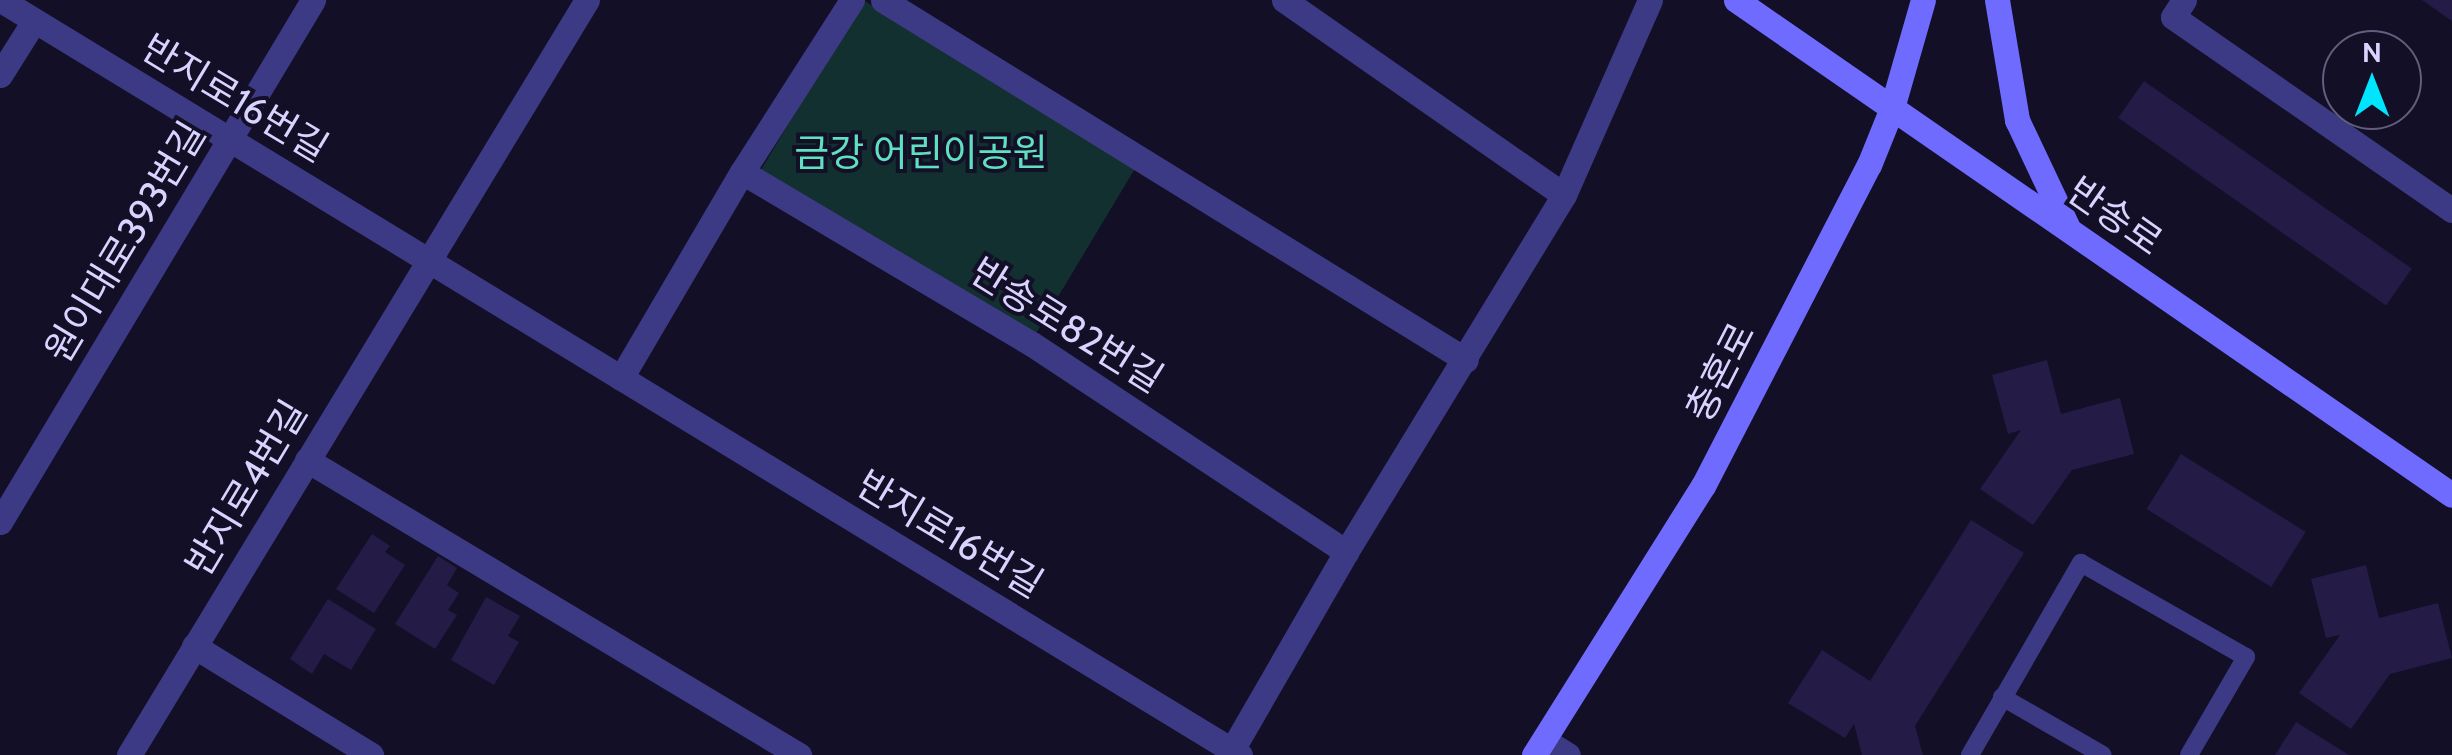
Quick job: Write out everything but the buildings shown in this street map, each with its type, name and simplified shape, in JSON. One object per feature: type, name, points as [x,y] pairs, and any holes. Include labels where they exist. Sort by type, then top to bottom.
[{"type":"main road","name":"반송로","points":[[1736,0],[2452,494]]},
{"type":"main road","name":"충혼로","points":[[1539,747],[1702,486],[1869,165],[1892,108],[1924,0]]},
{"type":"main road","points":[[1997,0],[2017,120],[2070,230]]},
{"type":"street","name":"반지로16번길","points":[[1,0],[1233,753]]},
{"type":"street","name":"원이대로393번길","points":[[0,522],[313,0]]},
{"type":"street","points":[[428,261],[587,0]]},
{"type":"street","points":[[621,378],[742,172],[852,0]]},
{"type":"street","points":[[883,0],[1466,360]]},
{"type":"street","points":[[1284,0],[1564,196]]},
{"type":"street","points":[[1233,753],[1346,552],[1564,196],[1650,0]]},
{"type":"street","points":[[2184,0],[2173,16],[2452,210]]},
{"type":"street","points":[[0,75],[34,20]]},
{"type":"street","name":"반송로82번길","points":[[742,172],[1032,344],[1346,552]]},
{"type":"street","name":"반지로4번길","points":[[129,755],[428,261]]},
{"type":"street","points":[[307,460],[800,755]]},
{"type":"street","points":[[194,646],[371,755]]},
{"type":"street","points":[[1539,747],[1568,755]]},
{"type":"lane","points":[[1970,755],[2080,563],[2246,657],[2190,755]]},
{"type":"lane","points":[[2002,697],[2103,755]]},
{"type":"green space","name":"금강 어린이공원","points":[[863,0],[1137,165],[1033,338],[759,173]]}]
